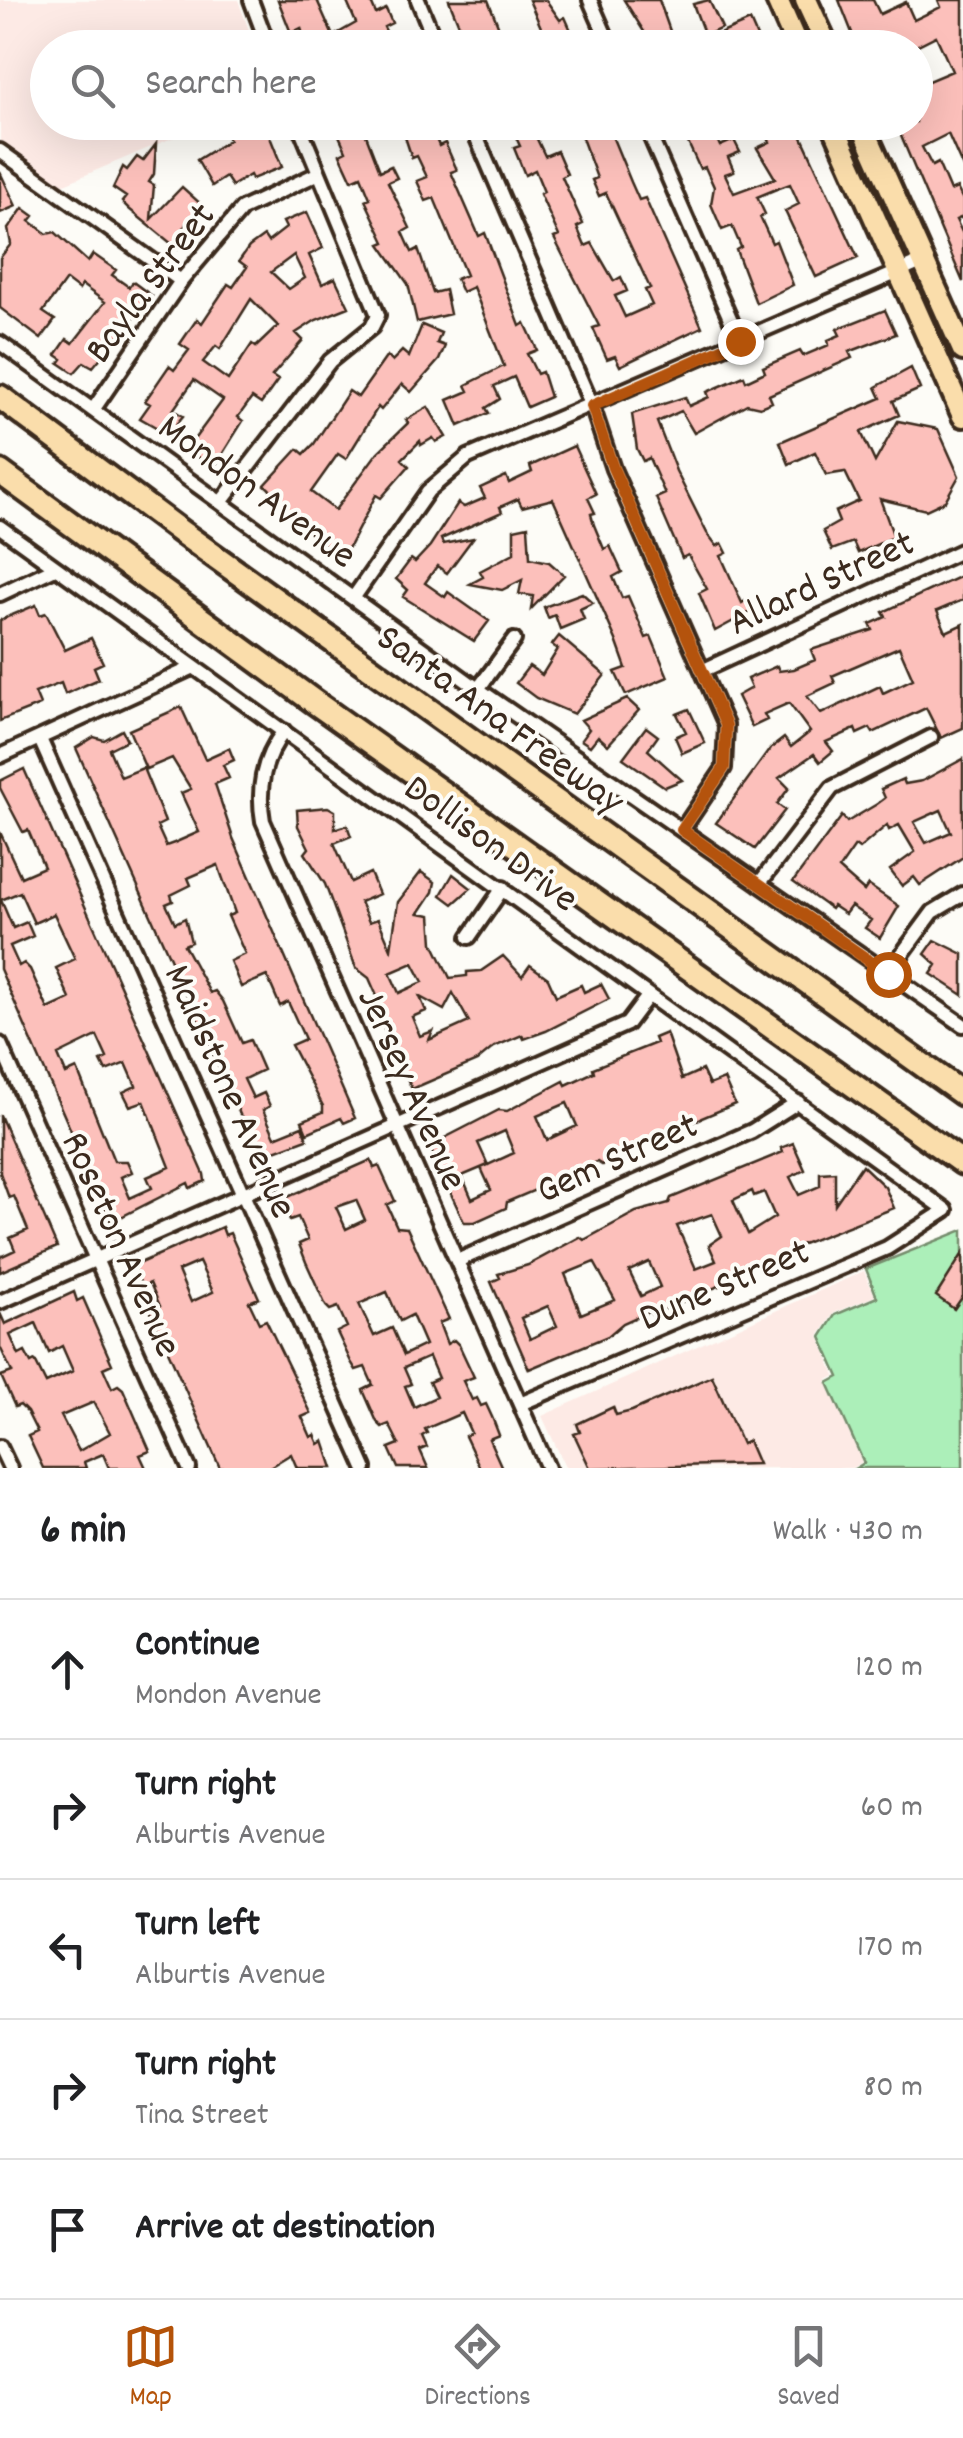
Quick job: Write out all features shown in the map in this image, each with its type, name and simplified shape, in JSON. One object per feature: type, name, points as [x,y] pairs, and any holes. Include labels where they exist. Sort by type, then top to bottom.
[{"type":"highway","name":"Santa Ana Freeway","points":[[0,397],[181,532],[963,1094]]},
{"type":"highway","points":[[0,472],[328,712],[963,1163]]},
{"type":"main road","points":[[777,0],[790,30]]},
{"type":"main road","points":[[806,0],[820,30]]},
{"type":"main road","points":[[840,140],[963,416]]},
{"type":"main road","points":[[870,140],[963,350]]},
{"type":"street","points":[[251,0],[262,30]]},
{"type":"street","points":[[418,0],[430,30]]},
{"type":"street","points":[[590,0],[603,30]]},
{"type":"street","points":[[222,501],[330,361],[372,327],[378,315],[305,140]]},
{"type":"street","points":[[478,140],[592,406],[613,468],[726,725],[724,768],[682,830]]},
{"type":"street","points":[[652,140],[740,341]]},
{"type":"street","points":[[0,150],[180,281]]},
{"type":"street","name":"Bayla Street","points":[[92,410],[180,281],[242,209],[317,174]]},
{"type":"street","points":[[354,597],[428,491],[468,458],[924,261]]},
{"type":"street","name":"Mondon Avenue","points":[[0,343],[478,689],[963,1025]]},
{"type":"street","name":"Dollison Drive","points":[[0,528],[946,1210]]},
{"type":"street","name":"Allard Street","points":[[704,670],[963,550]]},
{"type":"street","points":[[0,594],[55,568]]},
{"type":"street","points":[[478,689],[514,640]]},
{"type":"street","points":[[0,756],[194,667]]},
{"type":"street","name":"Jersey Avenue","points":[[284,731],[270,749],[261,782],[263,821],[548,1468]]},
{"type":"street","points":[[759,884],[832,788],[932,737]]},
{"type":"street","name":"Maidstone Avenue","points":[[40,738],[366,1468]]},
{"type":"street","points":[[468,936],[503,888]]},
{"type":"street","points":[[888,974],[933,912],[963,894]]},
{"type":"street","points":[[0,1302],[394,1123],[627,1024],[648,996]]},
{"type":"street","name":"Roseton Avenue","points":[[0,1044],[189,1468]]},
{"type":"street","name":"Gem Street","points":[[456,1261],[752,1131],[798,1102]]},
{"type":"street","name":"Dune Street","points":[[520,1404],[887,1248],[946,1210]]},
{"type":"street","points":[[0,1446],[10,1468]]},
{"type":"shaded area","points":[[0,0],[238,0],[249,30],[30,30],[30,140],[167,140],[62,185],[0,140]]},
{"type":"shaded area","points":[[864,1271],[875,1296],[834,1313],[819,1336],[835,1376],[826,1381],[862,1462],[852,1468],[566,1468],[542,1416]]},
{"type":"green space","points":[[963,1230],[963,1468],[856,1468],[864,1463],[828,1383],[839,1377],[821,1337],[835,1315],[877,1297],[866,1269]]},
{"type":"building","points":[[278,0],[317,0],[330,30],[301,28],[290,30]]},
{"type":"building","points":[[346,0],[370,0],[376,14],[386,9],[392,23],[384,27],[385,30],[344,30],[356,23]]},
{"type":"building","points":[[449,0],[488,0],[500,30],[461,30]]},
{"type":"building","points":[[529,0],[546,0],[560,20],[565,17],[571,30],[542,30]]},
{"type":"building","points":[[624,0],[659,0],[670,30],[643,30]]},
{"type":"building","points":[[709,0],[722,28],[703,30],[693,4]]},
{"type":"building","points":[[839,0],[873,0],[880,14],[906,2],[914,20],[941,7],[938,0],[963,0],[963,168],[948,134],[922,147],[932,166],[938,163],[950,191],[957,188],[963,200],[963,217],[956,220],[963,234],[963,282],[903,140],[933,140],[933,79],[952,71],[936,36],[933,38],[933,30],[851,30]]},
{"type":"building","points":[[750,21],[754,30],[729,30]]},
{"type":"building","points":[[229,140],[271,140],[282,167],[252,179],[250,175],[232,186],[226,177],[212,186],[197,160]]},
{"type":"building","points":[[341,140],[368,140],[380,171],[391,166],[397,178],[388,182],[410,228],[403,232],[412,252],[418,249],[433,293],[445,290],[450,314],[417,322],[408,284],[380,244],[385,242],[365,200],[370,198],[361,176],[352,180],[340,154],[346,151]]},
{"type":"building","points":[[406,140],[436,140],[439,146],[445,143],[457,170],[451,172],[479,236],[485,233],[520,326],[525,323],[537,350],[527,354],[537,374],[542,372],[550,397],[527,407],[514,377],[494,386],[500,399],[486,408],[489,413],[459,426],[448,400],[469,391],[466,385],[504,366],[473,287],[462,292],[456,279],[466,275],[434,198],[426,201],[417,181],[427,177],[417,156],[412,158]]},
{"type":"building","points":[[517,140],[537,140],[545,156],[557,151],[567,174],[562,177],[583,224],[577,227],[585,246],[592,243],[614,281],[621,277],[627,291],[615,296],[625,317],[652,305],[645,290],[650,288],[606,193],[599,196],[592,180],[597,178],[583,140],[614,140],[639,200],[645,198],[702,327],[620,366],[615,356],[607,359],[593,328],[599,326],[554,238],[559,236],[540,194],[544,192],[535,170],[525,175],[514,148],[520,146]]},
{"type":"building","points":[[687,140],[717,140],[720,146],[734,140],[740,152],[728,157],[734,171],[725,174],[734,193],[775,178],[757,148],[770,142],[803,140],[858,258],[816,277],[785,211],[799,204],[790,184],[757,197],[765,214],[760,217],[772,243],[776,241],[793,285],[756,303],[736,250],[741,247],[732,226],[722,230],[711,204],[714,187],[705,167],[700,169]]},
{"type":"building","points":[[156,144],[154,174],[149,182],[154,185],[151,219],[182,187],[203,206],[186,224],[180,236],[185,239],[178,249],[129,209],[122,202],[126,197],[113,188],[123,167],[127,170],[137,157],[143,161]]},
{"type":"building","points":[[0,172],[16,206],[0,213]]},
{"type":"building","points":[[23,208],[34,216],[30,221],[47,234],[55,232],[88,262],[93,254],[116,270],[112,275],[129,287],[133,282],[152,296],[93,367],[84,362],[74,373],[59,363],[62,359],[56,355],[67,339],[73,343],[105,302],[82,285],[79,290],[66,280],[43,312],[55,320],[41,339],[0,308],[0,258],[11,244],[8,229]]},
{"type":"building","points":[[307,212],[323,248],[309,255],[322,284],[335,278],[349,307],[296,333],[303,340],[272,376],[278,380],[261,404],[252,398],[238,417],[243,421],[213,469],[187,449],[223,400],[194,380],[173,410],[183,416],[168,434],[140,418],[150,404],[145,401],[169,366],[174,370],[189,350],[180,344],[197,319],[202,323],[228,284],[233,287],[247,267],[239,261],[249,247],[264,236],[268,242],[286,228],[283,222]],"holes":[[[294,255],[305,278],[289,289],[271,272]],[[251,299],[278,326],[256,347],[252,344],[228,380],[203,362],[216,346],[220,349]]]},
{"type":"building","points":[[885,310],[896,334],[849,352],[852,358],[769,395],[772,402],[760,407],[747,404],[694,433],[681,411],[657,422],[707,533],[717,546],[722,543],[727,553],[721,556],[742,603],[747,600],[752,611],[715,631],[699,593],[707,589],[688,555],[682,558],[656,498],[665,494],[649,458],[643,461],[637,449],[632,414],[685,397],[689,406],[709,397],[707,392],[744,376],[746,381],[765,372],[763,367],[800,351],[803,356],[829,345],[828,340],[840,335],[837,329]]},
{"type":"building","points":[[422,325],[441,333],[437,343],[445,346],[439,360],[411,392],[402,384],[381,410],[378,407],[346,459],[338,454],[311,492],[335,510],[378,452],[408,423],[406,420],[428,407],[446,437],[436,442],[433,438],[421,445],[420,441],[402,459],[409,466],[381,498],[376,495],[342,560],[303,527],[306,523],[274,500],[277,496],[265,485],[298,449],[304,454],[314,444],[349,391],[358,397],[387,356],[392,361],[402,351],[409,357]]},
{"type":"building","points":[[911,368],[920,389],[893,401],[899,415],[861,432],[875,462],[898,421],[938,429],[959,476],[945,501],[926,510],[880,499],[894,537],[858,553],[853,542],[832,550],[823,531],[839,522],[835,512],[859,501],[845,472],[826,475],[815,452],[789,464],[780,442],[881,398],[876,387]]},
{"type":"building","points":[[574,446],[596,494],[588,498],[595,513],[591,514],[594,525],[604,549],[610,546],[622,572],[613,577],[622,598],[628,596],[646,638],[651,636],[668,677],[626,695],[615,672],[626,668],[616,640],[553,499],[522,507],[518,499],[500,507],[502,512],[441,539],[443,544],[473,538],[447,573],[437,566],[425,583],[445,597],[448,592],[489,621],[474,641],[403,597],[408,590],[396,579],[411,559],[415,562],[430,546],[458,503],[464,507],[485,498],[480,488],[506,476],[509,483],[532,472],[530,466]]},
{"type":"building","points":[[528,526],[530,558],[549,562],[564,575],[531,609],[533,596],[519,594],[522,580],[502,590],[470,584],[483,577],[480,571],[514,553],[514,529]]},
{"type":"building","points":[[963,575],[963,600],[937,611],[946,632],[963,624],[963,728],[941,738],[926,708],[873,733],[870,728],[857,734],[855,729],[826,742],[833,751],[820,762],[814,754],[779,778],[789,788],[777,804],[785,810],[755,849],[716,823],[770,749],[784,738],[791,747],[810,732],[789,703],[764,714],[767,720],[752,727],[737,696],[751,688],[747,679],[777,666],[779,671],[794,669],[815,660],[811,650],[873,630],[870,624],[886,617],[883,612]],"holes":[[[899,647],[913,679],[883,693],[880,686],[821,714],[807,696],[835,683],[832,676]]]},
{"type":"building","points":[[582,593],[593,603],[580,609],[584,619],[560,629],[555,615],[548,618],[544,607]]},
{"type":"building","points":[[36,605],[40,615],[46,613],[65,650],[91,638],[103,663],[94,667],[99,679],[65,694],[61,683],[35,693],[40,705],[0,721],[0,620]]},
{"type":"building","points":[[559,636],[605,675],[574,714],[536,698],[516,683],[529,666],[542,675],[558,649],[552,645]]},
{"type":"building","points":[[627,699],[639,710],[608,745],[598,736],[590,746],[581,740],[589,729],[581,720]]},
{"type":"building","points":[[181,707],[205,759],[229,748],[234,760],[223,765],[229,778],[215,784],[233,838],[355,1118],[344,1123],[341,1118],[307,1133],[302,1121],[323,1112],[323,1106],[291,1045],[305,1039],[288,1002],[280,1006],[267,976],[241,987],[230,961],[245,954],[228,916],[235,913],[218,865],[188,878],[191,885],[171,895],[173,901],[166,904],[175,923],[185,918],[191,942],[184,945],[210,993],[215,991],[223,1001],[242,1043],[250,1040],[263,1070],[244,1079],[253,1098],[264,1093],[270,1106],[263,1110],[275,1137],[302,1126],[307,1139],[259,1157],[76,748],[94,737],[104,740],[122,730],[127,740],[109,749],[121,777],[143,768],[165,822],[157,826],[166,846],[174,843],[199,832],[181,793],[191,789],[172,758],[146,769],[129,730]]},
{"type":"building","points":[[689,709],[705,743],[682,753],[675,737],[686,732],[677,714]]},
{"type":"building","points":[[646,727],[658,736],[648,750],[682,780],[665,787],[623,758]]},
{"type":"building","points":[[963,759],[963,857],[920,885],[914,877],[902,886],[890,870],[915,852],[899,825],[889,830],[887,825],[859,849],[855,846],[839,869],[864,891],[868,885],[899,906],[880,938],[865,928],[871,920],[851,906],[845,914],[833,906],[831,909],[793,882],[842,816],[847,822],[877,804],[885,798],[881,789],[903,779],[905,784],[922,781]],"holes":[[[941,810],[951,832],[926,843],[914,822]]]},
{"type":"building","points":[[24,769],[204,1174],[205,1181],[190,1188],[188,1183],[111,1222],[0,969],[0,832],[21,877],[44,867],[28,830],[23,832],[0,788],[0,781]],"holes":[[[20,892],[34,923],[54,914],[75,959],[56,968],[70,999],[48,1009],[30,969],[24,963],[19,966],[10,946],[33,936],[27,922],[13,928],[1,900]],[[97,1036],[107,1058],[101,1061],[106,1071],[126,1063],[136,1086],[123,1092],[130,1106],[144,1101],[170,1167],[147,1177],[152,1188],[130,1198],[121,1177],[132,1172],[127,1161],[114,1161],[77,1069],[66,1074],[58,1055]]]},
{"type":"building","points":[[328,807],[335,811],[335,829],[347,825],[351,836],[334,843],[351,882],[370,873],[379,894],[360,902],[369,922],[378,919],[391,949],[398,902],[421,872],[435,882],[419,913],[431,915],[433,943],[450,978],[481,971],[503,956],[522,976],[530,965],[548,978],[556,996],[581,985],[584,992],[601,984],[609,999],[546,1031],[524,1039],[522,1035],[494,1047],[477,1061],[412,1089],[373,1006],[380,1003],[369,978],[356,968],[325,884],[305,853],[309,848],[298,826],[297,810]],"holes":[[[413,963],[423,982],[399,993],[390,973]],[[453,993],[469,1022],[429,1040],[433,1031],[420,1036],[412,1017],[426,1011],[420,997],[444,1010]]]},
{"type":"building","points":[[453,874],[471,888],[453,904],[441,895]]},
{"type":"building","points":[[935,940],[963,954],[963,995],[931,974],[937,965],[925,954]]},
{"type":"building","points":[[666,1033],[682,1079],[702,1070],[709,1085],[724,1079],[735,1104],[635,1146],[602,1165],[597,1162],[537,1194],[535,1190],[507,1202],[506,1208],[475,1222],[464,1222],[429,1146],[499,1110],[507,1111],[564,1081],[566,1085],[594,1072],[593,1068],[656,1043],[654,1038]],"holes":[[[567,1103],[577,1126],[547,1140],[537,1116]],[[505,1131],[514,1153],[488,1165],[478,1143]],[[482,1167],[491,1190],[472,1199],[462,1176]]]},
{"type":"building","points":[[0,1115],[57,1247],[0,1272],[0,1257],[15,1250],[10,1238],[28,1230],[0,1173]]},
{"type":"building","points":[[793,1143],[805,1170],[790,1177],[799,1195],[820,1186],[820,1173],[835,1172],[835,1204],[862,1165],[885,1187],[894,1208],[792,1248],[792,1255],[782,1259],[766,1264],[764,1260],[735,1273],[737,1278],[652,1315],[650,1311],[623,1323],[608,1336],[529,1369],[491,1282],[500,1278],[498,1274],[528,1265],[580,1237],[584,1240],[636,1212],[669,1203],[671,1198],[783,1152],[781,1148]],"holes":[[[752,1191],[754,1196],[764,1192],[775,1217],[748,1234],[733,1200]],[[712,1214],[722,1236],[709,1245],[716,1261],[696,1269],[677,1226]],[[594,1262],[615,1300],[581,1314],[565,1274]],[[649,1262],[660,1287],[641,1296],[629,1271]],[[548,1306],[557,1326],[530,1339],[521,1318]]]},
{"type":"building","points":[[371,1160],[374,1168],[379,1166],[395,1201],[387,1205],[397,1227],[407,1228],[449,1319],[439,1323],[447,1344],[454,1340],[459,1345],[474,1377],[463,1381],[472,1400],[477,1398],[481,1406],[486,1404],[492,1417],[499,1435],[489,1439],[502,1468],[480,1468],[465,1436],[471,1433],[462,1413],[425,1429],[427,1433],[422,1436],[427,1447],[420,1450],[428,1468],[398,1468],[389,1448],[399,1444],[389,1424],[382,1427],[377,1422],[363,1390],[373,1385],[365,1367],[356,1370],[351,1362],[337,1332],[347,1327],[338,1307],[330,1310],[326,1306],[299,1244],[308,1240],[298,1217],[290,1220],[281,1200]],"holes":[[[356,1200],[365,1220],[346,1229],[336,1207]],[[387,1292],[400,1321],[412,1315],[425,1345],[404,1355],[392,1328],[374,1336],[359,1304]],[[429,1357],[438,1378],[429,1382],[436,1397],[414,1407],[405,1386],[411,1384],[404,1368]]]},
{"type":"building","points":[[222,1227],[225,1235],[230,1233],[259,1298],[249,1302],[259,1323],[266,1320],[311,1413],[302,1417],[311,1437],[315,1435],[319,1444],[324,1441],[333,1468],[297,1468],[291,1454],[268,1468],[220,1468],[150,1310],[160,1306],[150,1283],[142,1287],[133,1266]],"holes":[[[199,1262],[213,1292],[191,1302],[178,1271]]]},
{"type":"building","points":[[963,1253],[963,1296],[954,1309],[936,1296]]},
{"type":"building","points":[[74,1292],[77,1301],[83,1298],[112,1364],[103,1368],[112,1388],[118,1385],[123,1389],[150,1451],[140,1455],[146,1468],[109,1468],[103,1454],[84,1462],[86,1468],[43,1468],[28,1436],[37,1432],[27,1412],[20,1405],[15,1407],[1,1376],[12,1372],[0,1347],[0,1313],[5,1324]],"holes":[[[36,1323],[49,1353],[62,1346],[73,1371],[46,1383],[35,1361],[31,1363],[25,1352],[19,1355],[10,1335]],[[94,1402],[110,1433],[79,1451],[61,1416]]]},
{"type":"building","points":[[712,1376],[742,1444],[748,1441],[758,1464],[590,1468],[574,1434],[580,1432],[577,1424],[613,1407],[616,1415],[632,1411]]},
{"type":"route","points":[[740,341],[592,406],[613,468],[726,725],[724,768],[682,830],[888,974]]}]
